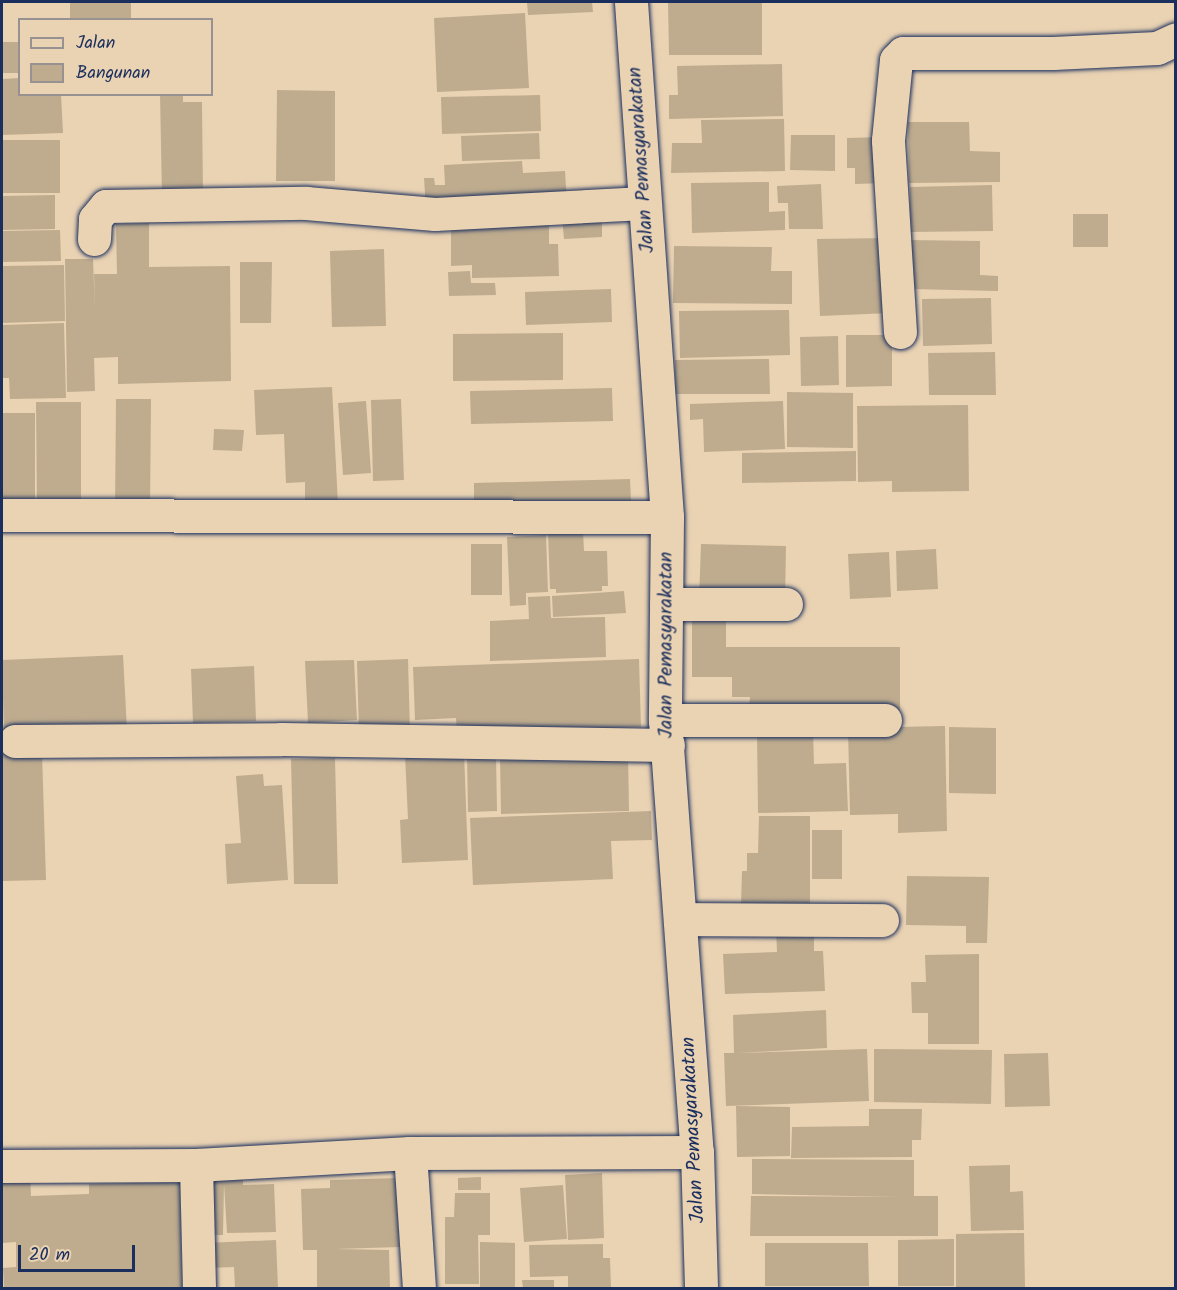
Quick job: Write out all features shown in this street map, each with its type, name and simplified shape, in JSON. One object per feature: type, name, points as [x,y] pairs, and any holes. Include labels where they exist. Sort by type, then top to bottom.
[{"type":"street","name":"Jalan Pemasyarakatan","points":[[631,2],[667,518],[667,732],[697,1152],[700,1288]]},
{"type":"street","points":[[900,332],[888,140],[896,60],[903,53],[1042,53],[1157,48],[1176,39]]},
{"type":"street","points":[[93,240],[95,219],[106,206],[306,203],[435,214],[644,203]]},
{"type":"street","points":[[2,515],[667,518]]},
{"type":"street","points":[[666,604],[786,604]]},
{"type":"street","points":[[15,741],[667,732],[885,720]]},
{"type":"street","points":[[681,919],[882,920]]},
{"type":"street","points":[[2,1166],[196,1165],[410,1153],[697,1152]]},
{"type":"street","points":[[410,1153],[419,1288]]},
{"type":"street","points":[[196,1165],[199,1288]]},
{"type":"building","points":[[70,2],[131,2],[131,18],[70,18]]},
{"type":"building","points":[[527,2],[592,2],[593,12],[528,15]]},
{"type":"building","points":[[668,2],[762,2],[762,55],[669,55]]},
{"type":"building","points":[[525,13],[529,88],[437,92],[434,18]]},
{"type":"building","points":[[2,42],[18,42],[18,73],[2,73]]},
{"type":"building","points":[[782,64],[783,116],[669,119],[669,95],[678,95],[677,66]]},
{"type":"building","points":[[18,78],[18,96],[61,96],[63,133],[2,135],[2,79]]},
{"type":"building","points":[[277,90],[335,91],[335,181],[276,181]]},
{"type":"building","points":[[540,95],[541,131],[442,134],[441,97]]},
{"type":"building","points":[[160,96],[183,96],[183,102],[202,102],[203,196],[162,197]]},
{"type":"building","points":[[784,119],[785,171],[671,173],[672,143],[702,143],[701,120]]},
{"type":"building","points":[[908,122],[969,122],[970,151],[1000,152],[1000,182],[909,183]]},
{"type":"building","points":[[539,133],[540,159],[462,161],[461,136]]},
{"type":"building","points":[[791,135],[835,135],[835,171],[790,170]]},
{"type":"building","points":[[882,137],[886,183],[855,184],[855,168],[847,168],[847,138]]},
{"type":"building","points":[[2,140],[60,140],[60,193],[2,193]]},
{"type":"building","points":[[522,161],[523,173],[565,171],[567,203],[426,210],[424,178],[434,178],[435,185],[445,185],[444,165]]},
{"type":"building","points":[[769,182],[769,212],[785,211],[785,230],[692,233],[691,183]]},
{"type":"building","points":[[821,184],[823,229],[789,229],[788,203],[778,203],[777,186]]},
{"type":"building","points":[[992,185],[993,231],[910,232],[910,187]]},
{"type":"building","points":[[55,195],[55,229],[2,230],[2,196]]},
{"type":"building","points":[[1073,214],[1108,214],[1108,247],[1073,247]]},
{"type":"building","points":[[602,215],[602,237],[564,239],[562,217]]},
{"type":"building","points":[[549,222],[549,244],[558,244],[559,276],[472,278],[472,265],[451,266],[451,223]]},
{"type":"building","points":[[149,223],[149,267],[230,266],[231,381],[118,384],[118,357],[94,358],[95,391],[67,392],[65,259],[93,259],[95,310],[94,274],[117,274],[116,224]]},
{"type":"building","points":[[60,230],[61,261],[2,262],[2,231]]},
{"type":"building","points":[[889,238],[891,313],[820,316],[817,239]]},
{"type":"building","points":[[909,240],[980,241],[980,275],[998,276],[998,291],[910,289]]},
{"type":"building","points":[[674,246],[772,247],[771,271],[792,271],[792,304],[673,303]]},
{"type":"building","points":[[384,249],[386,326],[332,327],[330,251]]},
{"type":"building","points":[[240,262],[272,262],[271,323],[240,323]]},
{"type":"building","points":[[64,265],[65,321],[2,323],[2,266]]},
{"type":"building","points":[[470,271],[471,283],[495,283],[496,295],[449,296],[448,272]]},
{"type":"building","points":[[611,289],[612,322],[526,325],[525,292]]},
{"type":"building","points":[[991,298],[992,344],[923,346],[922,299]]},
{"type":"building","points":[[789,310],[790,355],[680,358],[679,311]]},
{"type":"building","points":[[64,323],[66,398],[10,399],[9,378],[2,378],[2,325]]},
{"type":"building","points":[[563,333],[563,380],[453,381],[453,334]]},
{"type":"building","points":[[846,335],[892,335],[892,386],[846,387]]},
{"type":"building","points":[[838,336],[839,385],[801,386],[800,337]]},
{"type":"building","points":[[995,352],[996,395],[929,395],[928,353]]},
{"type":"building","points":[[769,359],[770,394],[675,394],[675,360]]},
{"type":"building","points":[[332,387],[338,505],[305,506],[305,482],[286,483],[284,434],[256,435],[254,390]]},
{"type":"building","points":[[612,388],[613,421],[471,424],[470,391]]},
{"type":"building","points":[[787,392],[853,393],[853,448],[787,447]]},
{"type":"building","points":[[116,399],[151,399],[150,511],[115,511]]},
{"type":"building","points":[[401,399],[404,480],[373,481],[371,400]]},
{"type":"building","points":[[366,401],[371,473],[343,475],[338,403]]},
{"type":"building","points":[[783,401],[785,449],[704,452],[703,419],[690,420],[690,404]]},
{"type":"building","points":[[36,402],[81,402],[81,511],[37,511]]},
{"type":"building","points":[[968,405],[969,491],[892,492],[892,481],[858,482],[857,406]]},
{"type":"building","points":[[2,413],[35,413],[35,512],[2,512]]},
{"type":"building","points":[[214,429],[244,430],[242,451],[213,450]]},
{"type":"building","points":[[856,451],[856,481],[742,483],[742,453]]},
{"type":"building","points":[[630,479],[631,501],[474,505],[474,483]]},
{"type":"building","points":[[583,531],[584,551],[607,551],[608,586],[602,586],[602,591],[556,593],[556,589],[550,589],[548,532]]},
{"type":"building","points":[[546,535],[548,592],[526,593],[526,605],[510,606],[507,537]]},
{"type":"building","points":[[471,544],[502,544],[502,595],[471,595]]},
{"type":"building","points":[[701,544],[786,546],[785,602],[699,600]]},
{"type":"building","points":[[936,549],[938,589],[897,591],[896,551]]},
{"type":"building","points":[[889,552],[891,597],[850,599],[848,554]]},
{"type":"building","points":[[624,591],[626,613],[553,617],[552,596]]},
{"type":"building","points":[[550,596],[551,618],[605,617],[606,657],[490,661],[490,621],[529,619],[528,597]]},
{"type":"building","points":[[692,621],[726,621],[726,647],[900,647],[900,711],[749,712],[750,697],[732,697],[732,677],[692,677]]},
{"type":"building","points":[[123,655],[127,730],[4,736],[2,660]]},
{"type":"building","points":[[408,659],[410,733],[359,734],[357,661]]},
{"type":"building","points":[[639,659],[641,727],[457,733],[456,718],[415,720],[413,667]]},
{"type":"building","points":[[354,660],[357,720],[308,723],[305,661]]},
{"type":"building","points":[[254,666],[256,721],[193,723],[191,669]]},
{"type":"building","points":[[945,726],[947,831],[898,833],[898,814],[850,815],[848,728]]},
{"type":"building","points":[[949,727],[996,728],[996,794],[949,793]]},
{"type":"building","points":[[757,731],[813,731],[814,764],[846,763],[848,811],[758,813]]},
{"type":"building","points":[[628,751],[629,811],[501,814],[500,755]]},
{"type":"building","points":[[464,752],[468,860],[402,863],[400,820],[408,819],[405,754]]},
{"type":"building","points":[[42,753],[46,880],[2,881],[2,754]]},
{"type":"building","points":[[467,754],[496,754],[497,811],[468,812]]},
{"type":"building","points":[[335,758],[338,884],[294,884],[291,759]]},
{"type":"building","points":[[263,774],[264,786],[282,785],[288,880],[227,884],[225,844],[241,843],[236,776]]},
{"type":"building","points":[[651,811],[652,840],[611,841],[613,879],[473,885],[470,818]]},
{"type":"building","points":[[759,816],[810,816],[810,905],[741,905],[742,871],[747,871],[747,853],[758,853]]},
{"type":"building","points":[[812,830],[842,830],[842,879],[812,879]]},
{"type":"building","points":[[907,876],[989,877],[987,943],[966,943],[966,926],[906,925]]},
{"type":"building","points":[[814,926],[814,951],[823,951],[825,991],[725,994],[723,954],[777,952],[776,928]]},
{"type":"building","points":[[979,954],[979,1044],[928,1044],[928,1013],[912,1013],[911,982],[926,982],[925,955]]},
{"type":"building","points":[[826,1010],[827,1048],[738,1053],[867,1049],[869,1101],[726,1106],[724,1053],[734,1053],[733,1015]]},
{"type":"building","points":[[874,1049],[992,1050],[991,1104],[874,1102]]},
{"type":"building","points":[[1048,1053],[1050,1106],[1005,1107],[1004,1054]]},
{"type":"building","points":[[736,1106],[790,1107],[790,1156],[737,1157]]},
{"type":"building","points":[[869,1109],[922,1109],[921,1140],[912,1140],[912,1157],[791,1158],[792,1127],[869,1126]]},
{"type":"building","points":[[752,1159],[914,1160],[914,1196],[938,1196],[938,1236],[750,1236],[751,1196],[899,1197],[752,1194]]},
{"type":"building","points":[[1010,1165],[1010,1192],[1023,1191],[1024,1230],[971,1231],[969,1166]]},
{"type":"building","points":[[2,1170],[30,1170],[31,1196],[89,1194],[89,1184],[180,1182],[182,1288],[4,1288],[3,1268],[16,1267],[16,1242],[2,1243]]},
{"type":"building","points":[[204,1172],[243,1175],[243,1185],[274,1184],[276,1232],[227,1233],[224,1184],[223,1235],[204,1235]]},
{"type":"building","points":[[602,1173],[604,1238],[568,1240],[565,1175]]},
{"type":"building","points":[[481,1177],[481,1190],[458,1190],[458,1178]]},
{"type":"building","points":[[397,1178],[400,1247],[336,1249],[389,1250],[390,1288],[317,1288],[317,1250],[303,1250],[301,1189],[330,1188],[330,1180]]},
{"type":"building","points":[[563,1185],[567,1239],[524,1242],[520,1188]]},
{"type":"building","points":[[455,1193],[490,1193],[490,1235],[478,1235],[479,1284],[445,1284],[445,1217],[454,1217]]},
{"type":"building","points":[[1024,1233],[1025,1287],[956,1288],[956,1234]]},
{"type":"building","points":[[954,1239],[954,1286],[898,1286],[898,1240]]},
{"type":"building","points":[[276,1240],[278,1288],[235,1288],[234,1267],[206,1268],[205,1243]]},
{"type":"building","points":[[480,1242],[515,1243],[515,1288],[480,1288]]},
{"type":"building","points":[[765,1243],[868,1243],[869,1286],[765,1286]]},
{"type":"building","points":[[603,1244],[603,1258],[610,1258],[611,1288],[568,1288],[568,1276],[530,1277],[529,1245]]},
{"type":"building","points":[[522,1280],[554,1280],[554,1288],[523,1288]]}]
